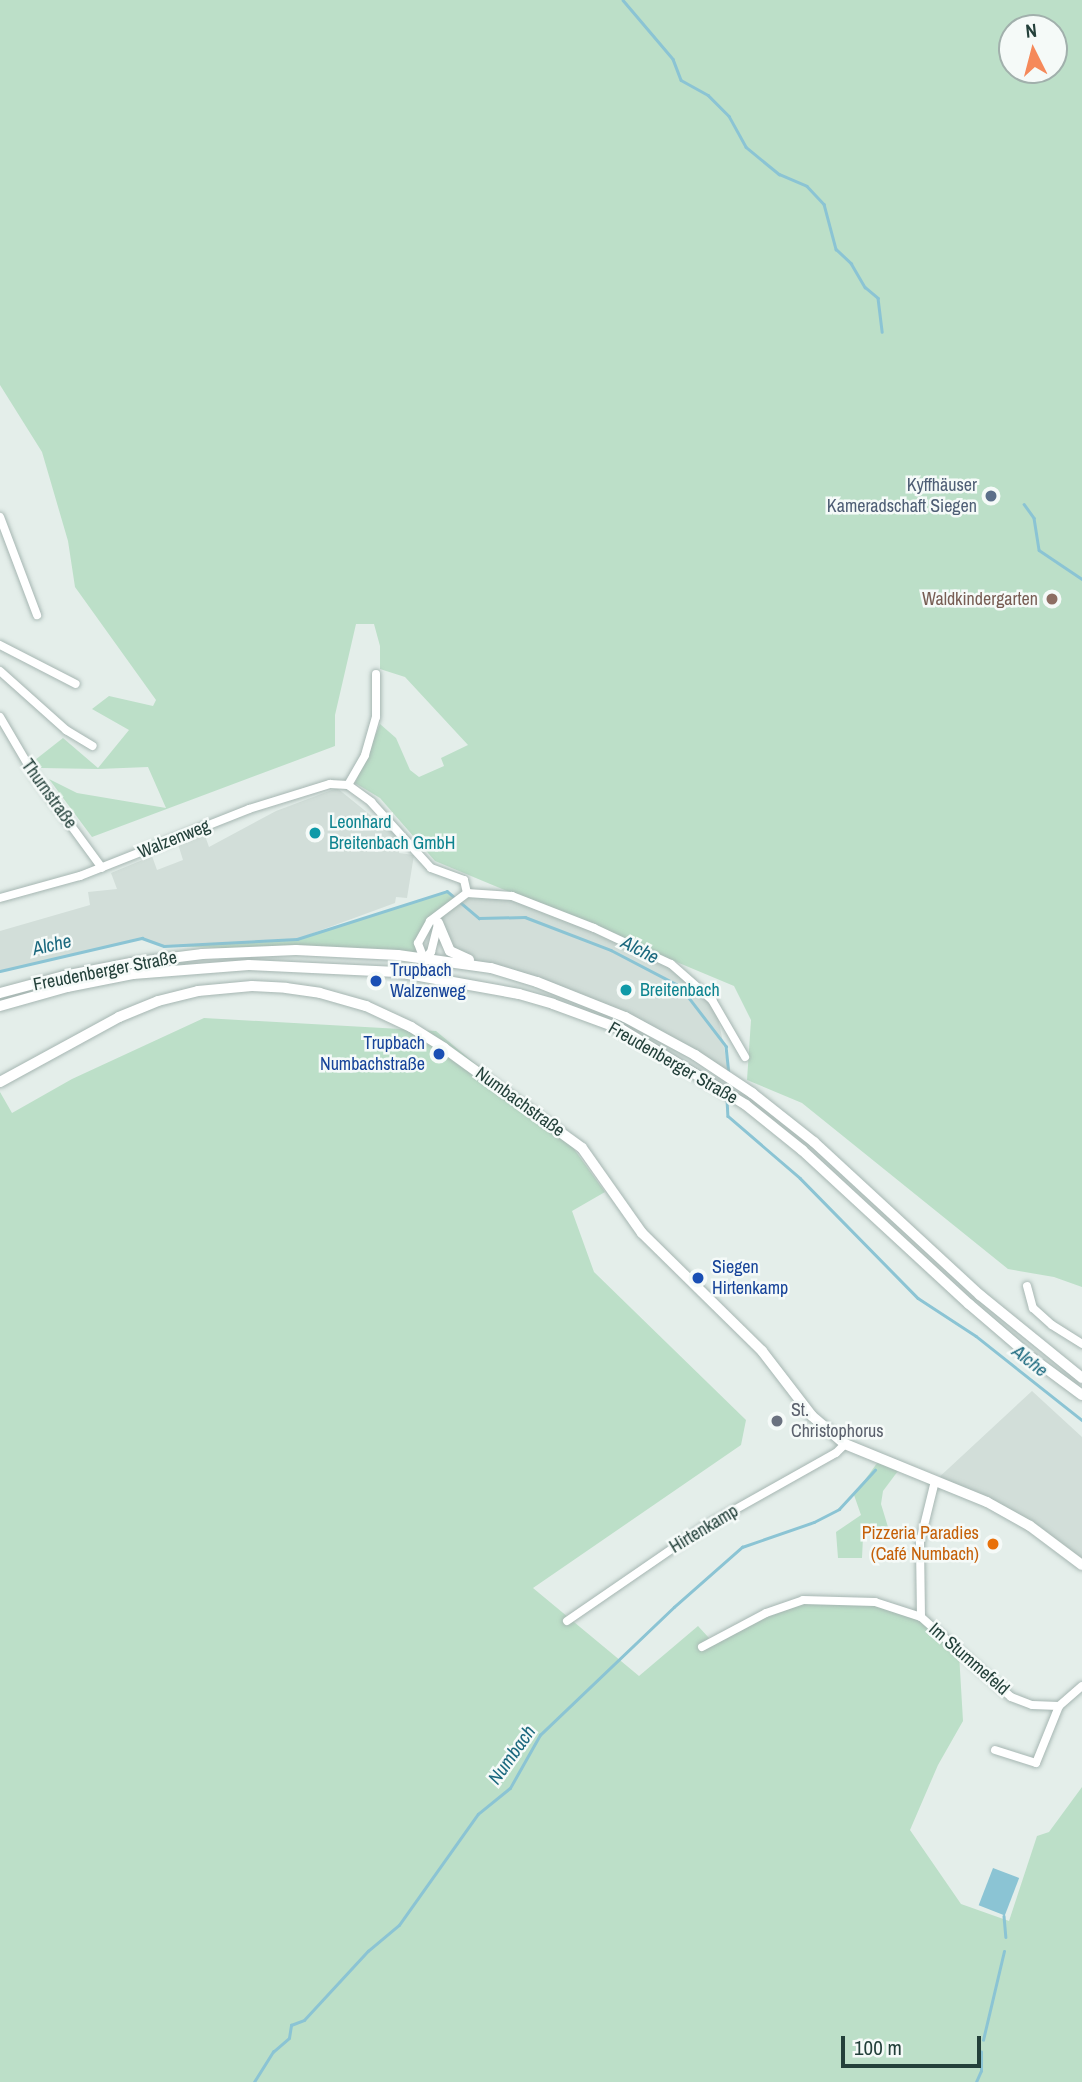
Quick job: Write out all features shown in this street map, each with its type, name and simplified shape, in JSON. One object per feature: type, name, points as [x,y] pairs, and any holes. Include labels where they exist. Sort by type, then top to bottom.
[{"type":"main road","points":[[437,920],[450,951],[491,968]]},
{"type":"main road","name":"Freudenberger Straße","points":[[0,993],[97,969],[202,954],[296,950],[424,959],[491,968],[537,982],[625,1017],[728,1077],[814,1142],[980,1295],[1082,1378]]},
{"type":"main road","name":"Freudenberger Straße","points":[[0,1006],[99,980],[203,966],[326,967],[422,975],[519,994],[609,1025],[727,1093],[802,1150],[1032,1358],[1082,1395]]},
{"type":"main road","name":"Numbachstraße","points":[[0,1082],[119,1017],[158,1001],[198,992],[252,986],[286,988],[320,993],[366,1006],[411,1027],[444,1048],[582,1148],[642,1233],[712,1299],[762,1351],[813,1416],[845,1444],[1013,1516],[1082,1565]]},
{"type":"street","points":[[0,517],[37,615]]},
{"type":"street","points":[[0,645],[76,684]]},
{"type":"street","points":[[0,671],[66,730],[93,746]]},
{"type":"street","points":[[376,674],[374,725],[365,754],[348,785],[371,802],[431,868],[464,880],[467,893]]},
{"type":"street","name":"Thurnstraße","points":[[0,717],[18,751],[102,868]]},
{"type":"street","name":"Walzenweg","points":[[0,898],[21,895],[102,868],[321,785],[348,785]]},
{"type":"street","points":[[422,975],[424,959],[418,943],[430,921],[437,920],[467,893],[512,896],[604,932],[671,964],[712,1000],[746,1057]]},
{"type":"street","points":[[424,959],[431,952],[437,920]]},
{"type":"street","points":[[1027,1286],[1033,1308],[1052,1325],[1082,1344]]},
{"type":"street","name":"Hirtenkamp","points":[[567,1621],[704,1527],[836,1452],[845,1444]]},
{"type":"street","name":"Im Stummefeld","points":[[921,1617],[920,1550],[934,1481]]},
{"type":"street","name":"Im Stummefeld","points":[[702,1647],[766,1613],[803,1600],[875,1602],[921,1617],[1011,1697],[1032,1705],[1059,1706]]},
{"type":"street","points":[[995,1750],[1036,1763],[1059,1706],[1082,1686]]},
{"type":"shaded area","points":[[337,788],[400,839],[399,853],[414,855],[407,898],[396,897],[395,903],[297,939],[164,946],[142,938],[0,971],[0,931],[90,905],[88,892],[117,889],[111,873],[152,856],[157,870],[183,860],[178,844],[204,833],[209,847],[276,811]]},
{"type":"shaded area","points":[[467,893],[512,896],[668,958],[714,997],[730,1078],[625,1017],[456,956],[437,917]]},
{"type":"shaded area","points":[[1032,1391],[1082,1437],[1082,1565],[1030,1526],[935,1481]]},
{"type":"green space","points":[[0,0],[1082,0],[1082,1287],[1054,1277],[1008,1269],[802,1103],[747,1080],[751,1020],[734,986],[435,861],[380,798],[355,783],[380,724],[396,738],[410,770],[419,777],[444,766],[441,758],[468,745],[405,677],[380,669],[380,646],[374,624],[356,624],[335,715],[335,746],[92,837],[49,779],[77,793],[166,808],[148,767],[98,769],[41,768],[35,760],[63,738],[98,768],[129,730],[92,709],[109,696],[153,706],[156,700],[75,587],[68,541],[42,452],[0,385]]},
{"type":"green space","points":[[447,891],[460,900],[437,917],[418,943],[424,959],[351,952],[164,946],[297,939]]},
{"type":"green space","points":[[204,1018],[436,1031],[569,1142],[605,1192],[572,1211],[594,1272],[746,1420],[741,1445],[533,1588],[639,1676],[698,1626],[709,1638],[703,1645],[803,1600],[875,1602],[921,1617],[959,1653],[963,1721],[938,1765],[910,1830],[961,1904],[1009,1921],[1037,1836],[1049,1832],[1082,1787],[1082,2082],[0,2082],[0,1092],[12,1113],[72,1079]]},
{"type":"green space","points":[[880,1459],[901,1467],[883,1491],[881,1504],[888,1527],[863,1537],[862,1558],[838,1558],[836,1532],[861,1515],[854,1495]]},
{"type":"water","points":[[993,1868],[1019,1878],[1005,1915],[979,1905]]},
{"type":"waterway","points":[[623,0],[673,59],[681,80],[708,95],[729,116],[746,147],[779,174],[807,186],[824,204],[836,249],[851,263],[865,287],[878,298],[882,332]]},
{"type":"waterway","points":[[1024,504],[1034,518],[1039,550],[1082,579]]},
{"type":"waterway","name":"Alche","points":[[0,971],[142,938],[164,946],[297,939],[447,891],[479,918],[525,917],[611,950],[680,986],[726,1046],[729,1075]]},
{"type":"waterway","name":"Alche","points":[[727,1099],[728,1116],[800,1178],[918,1298],[976,1336],[1082,1420]]},
{"type":"waterway","name":"Numbach","points":[[254,2082],[273,2052],[289,2038],[291,2025],[304,2020],[368,1951],[399,1925],[478,1814],[510,1788],[540,1735],[674,1607],[742,1547],[814,1522],[839,1509],[875,1470]]},
{"type":"waterway","points":[[1004,1916],[1006,1937]]},
{"type":"waterway","points":[[983,2040],[1004,1951]]},
{"type":"waterway","points":[[976,2082],[981,2071],[981,2052]]},
{"type":"place","name":"Kyffhäuser Kameradschaft Siegen","points":[[991,496]]},
{"type":"place","name":"Waldkindergarten","points":[[1052,599]]},
{"type":"place","name":"Leonhard Breitenbach GmbH","points":[[315,833]]},
{"type":"place","name":"Trupbach Walzenweg","points":[[376,981]]},
{"type":"place","name":"Breitenbach","points":[[626,990]]},
{"type":"place","name":"Trupbach Numbachstraße","points":[[439,1054]]},
{"type":"place","name":"Siegen Hirtenkamp","points":[[698,1278]]},
{"type":"place","name":"St. Christophorus","points":[[777,1421]]},
{"type":"place","name":"Pizzeria Paradies (Café Numbach)","points":[[993,1544]]}]
